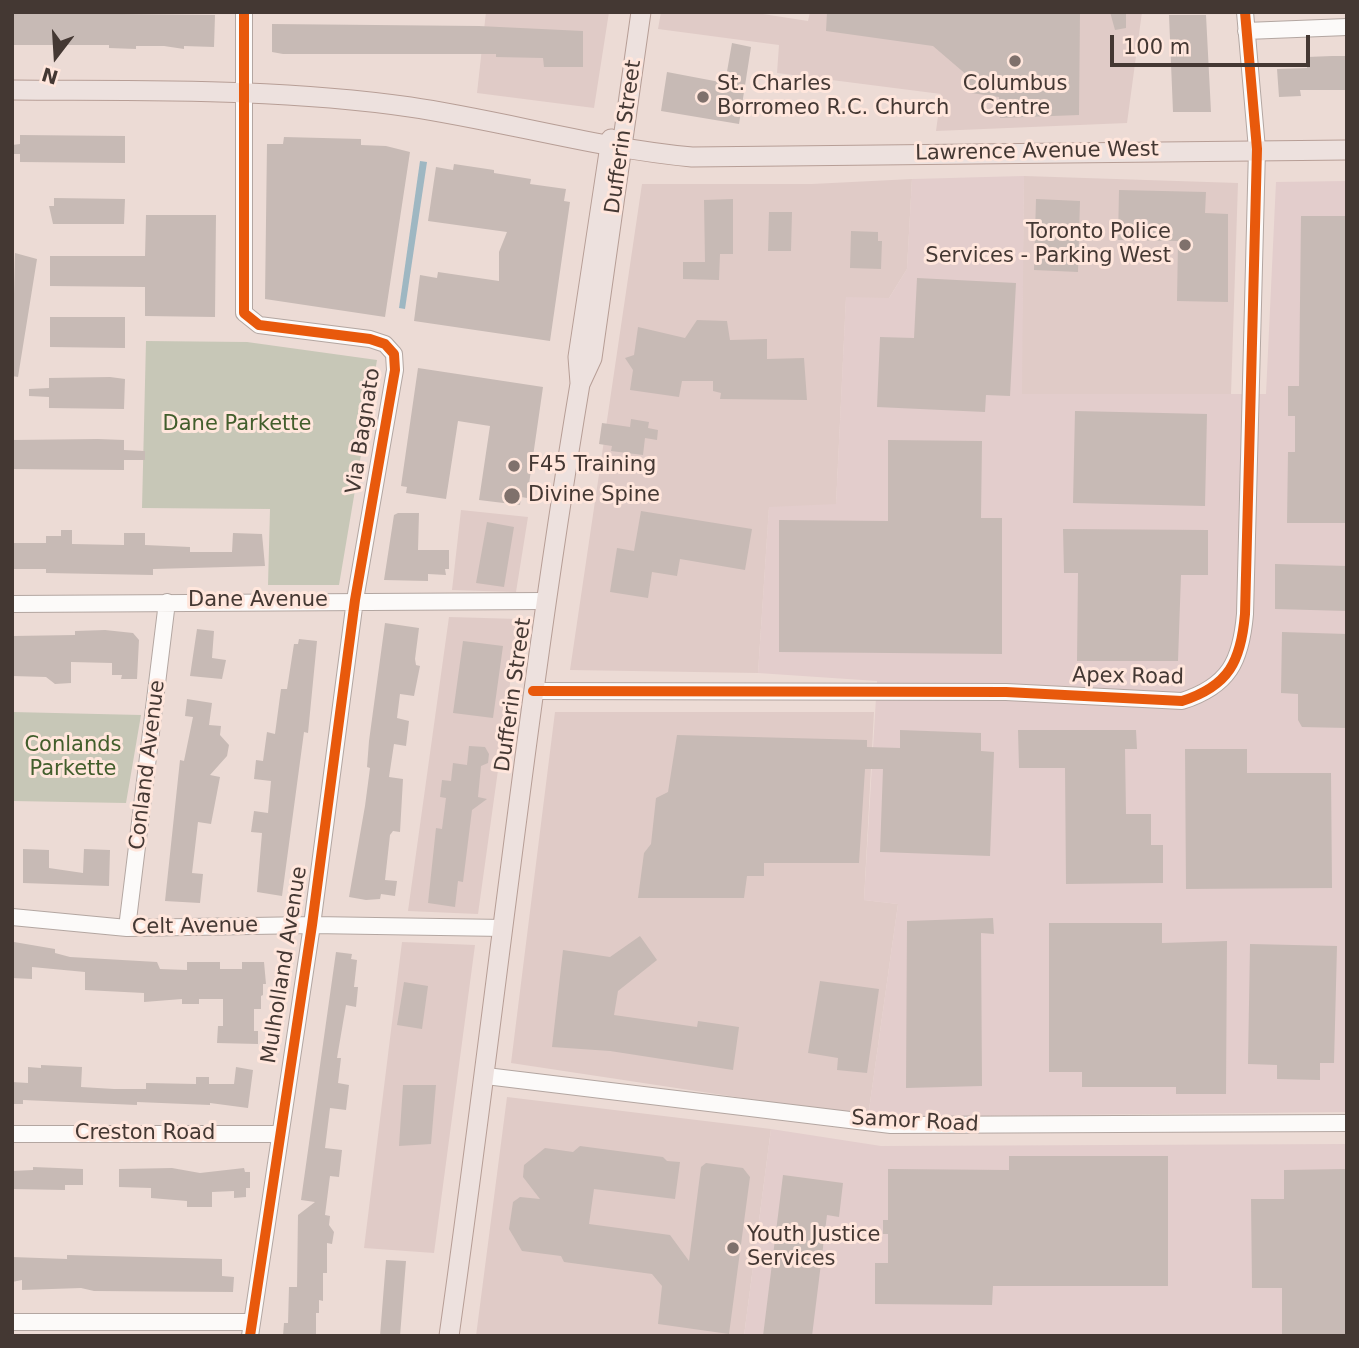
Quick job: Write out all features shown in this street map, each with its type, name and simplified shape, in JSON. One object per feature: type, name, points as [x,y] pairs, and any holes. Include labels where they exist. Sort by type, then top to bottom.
[{"type":"main road","name":"Dufferin Street","points":[[449,1336],[486,1076],[546,601],[580,384],[592,358],[629,12]]},
{"type":"main road","name":"Dufferin Street","points":[[617,141],[642,12]]},
{"type":"main road","name":"Lawrence Avenue West","points":[[12,90],[243,91],[407,107],[528,128],[547,123],[691,157],[1347,150]]},
{"type":"street","points":[[243,91],[244,12]]},
{"type":"street","name":"Apex Road","points":[[533,691],[1006,692],[1182,701],[1202,694],[1227,674],[1242,649],[1257,149],[1245,12]]},
{"type":"street","points":[[1246,31],[1347,27]]},
{"type":"street","name":"Via Bagnato","points":[[243,91],[244,313],[259,325],[377,341],[394,354],[395,370],[355,600]]},
{"type":"street","name":"Mulholland Avenue","points":[[251,1329],[278,1134],[312,925],[355,600]]},
{"type":"street","name":"Dane Avenue","points":[[12,604],[546,601]]},
{"type":"street","name":"Conland Avenue","points":[[127,928],[167,602]]},
{"type":"street","name":"Celt Avenue","points":[[12,917],[127,928],[312,925],[504,928]]},
{"type":"street","name":"Samor Road","points":[[486,1076],[891,1125],[1347,1123]]},
{"type":"street","name":"Creston Road","points":[[12,1134],[278,1134]]},
{"type":"street","points":[[12,1322],[251,1329]]},
{"type":"shaded area","points":[[486,12],[609,12],[594,108],[477,93]]},
{"type":"shaded area","points":[[661,12],[750,12],[808,21],[810,12],[1142,12],[1127,123],[936,131],[941,94],[777,73],[779,45],[658,29]]},
{"type":"shaded area","points":[[1024,176],[1238,183],[1231,394],[1021,394]]},
{"type":"shaded area","points":[[1024,176],[1022,394],[1266,394],[1276,182],[1347,181],[1347,1112],[868,1117],[898,904],[864,900],[877,681],[758,673],[769,507],[836,504],[846,297],[889,298],[907,269],[912,179]]},
{"type":"shaded area","points":[[912,179],[907,269],[889,298],[846,298],[836,505],[769,508],[758,673],[570,670],[642,184],[812,184]]},
{"type":"shaded area","points":[[461,510],[528,517],[516,592],[452,590]]},
{"type":"shaded area","points":[[449,617],[519,619],[478,914],[408,911]]},
{"type":"shaded area","points":[[555,712],[874,712],[864,900],[898,904],[868,1117],[511,1063]]},
{"type":"shaded area","points":[[402,942],[475,945],[434,1253],[364,1248]]},
{"type":"shaded area","points":[[507,1097],[771,1129],[744,1336],[476,1336]]},
{"type":"shaded area","points":[[771,1129],[881,1146],[1347,1144],[1347,1336],[744,1336]]},
{"type":"green space","name":"Dane Parkette","points":[[146,341],[247,342],[377,360],[339,585],[268,585],[270,509],[142,508]]},
{"type":"green space","name":"Conlands Parkette","points":[[12,712],[141,715],[126,803],[12,801]]},
{"type":"water","points":[[420,161],[427,162],[405,309],[399,308]]},
{"type":"building","name":"Columbus Centre","points":[[827,12],[1080,12],[1079,115],[1000,118],[999,97],[971,93],[968,76],[933,46],[826,31]]},
{"type":"building","points":[[1110,12],[1126,12],[1126,28],[1115,30]]},
{"type":"building","points":[[12,14],[215,15],[214,47],[184,46],[184,49],[136,46],[136,49],[109,48],[109,45],[12,45]]},
{"type":"building","points":[[1169,15],[1206,15],[1211,112],[1173,112]]},
{"type":"building","points":[[272,24],[479,26],[583,31],[583,67],[544,67],[543,58],[496,57],[496,54],[283,54],[272,52]]},
{"type":"building","name":"St. Charles Borromeo R.C. Church","points":[[732,43],[751,47],[739,124],[661,111],[667,72],[725,83]]},
{"type":"building","points":[[1347,56],[1346,90],[1300,90],[1301,96],[1279,97],[1277,69],[1307,68],[1307,57]]},
{"type":"building","points":[[20,135],[125,136],[125,163],[20,162],[20,154],[12,154],[12,145],[20,144]]},
{"type":"building","points":[[284,137],[361,139],[361,145],[386,146],[410,152],[385,317],[265,299],[267,144],[283,144]]},
{"type":"building","points":[[454,164],[531,179],[530,184],[566,189],[564,201],[570,202],[550,341],[414,321],[420,275],[437,278],[438,272],[499,281],[499,252],[507,232],[428,221],[436,167],[453,170]]},
{"type":"building","points":[[1119,190],[1206,192],[1205,213],[1228,214],[1228,302],[1177,301],[1178,241],[1118,240]]},
{"type":"building","points":[[54,198],[125,199],[124,224],[53,224],[49,206],[54,206]]},
{"type":"building","points":[[733,199],[733,254],[720,254],[719,280],[683,279],[683,262],[705,262],[704,200]]},
{"type":"building","points":[[1036,199],[1080,201],[1078,272],[1034,270]]},
{"type":"building","points":[[769,212],[792,212],[791,251],[768,251]]},
{"type":"building","points":[[146,215],[216,215],[215,317],[145,316],[145,287],[50,286],[50,256],[145,256]]},
{"type":"building","points":[[1301,216],[1347,216],[1347,523],[1287,523],[1288,452],[1295,452],[1295,416],[1288,416],[1288,386],[1299,386]]},
{"type":"building","points":[[851,231],[878,232],[878,241],[882,241],[881,269],[850,268]]},
{"type":"building","points":[[15,253],[37,259],[18,377],[12,376]]},
{"type":"building","points":[[917,278],[1016,283],[1010,396],[986,395],[985,412],[877,407],[880,337],[914,338]]},
{"type":"building","points":[[50,317],[125,317],[125,348],[50,347]]},
{"type":"building","points":[[697,320],[727,321],[730,340],[767,339],[767,359],[804,358],[807,400],[720,399],[721,393],[713,391],[713,381],[682,381],[679,397],[630,390],[633,370],[625,358],[634,355],[638,327],[685,338]]},
{"type":"building","points":[[418,368],[543,387],[527,498],[521,497],[520,505],[479,500],[490,426],[458,421],[446,499],[406,493],[407,487],[401,486]]},
{"type":"building","points":[[49,378],[125,379],[124,409],[49,408],[49,397],[29,396],[29,389],[49,388]]},
{"type":"building","points":[[1075,411],[1207,414],[1205,506],[1073,503]]},
{"type":"building","points":[[631,419],[649,422],[648,428],[658,430],[657,440],[645,438],[643,455],[611,451],[612,446],[599,444],[602,423],[630,427]]},
{"type":"building","points":[[12,440],[124,440],[124,450],[145,451],[145,460],[124,460],[124,470],[12,469]]},
{"type":"building","points":[[888,440],[982,441],[981,518],[1002,518],[1002,654],[779,652],[779,520],[888,521]]},
{"type":"building","points":[[641,511],[752,529],[745,570],[680,559],[677,576],[652,572],[648,598],[610,592],[617,548],[634,551]]},
{"type":"building","points":[[419,513],[418,550],[449,550],[449,569],[445,569],[446,575],[428,574],[428,581],[384,580],[394,515]]},
{"type":"building","points":[[487,522],[514,527],[504,587],[476,583]]},
{"type":"building","points":[[1063,529],[1208,530],[1208,575],[1181,575],[1178,661],[1077,661],[1078,573],[1064,573]]},
{"type":"building","points":[[61,530],[72,530],[72,544],[124,545],[124,533],[145,533],[145,545],[190,547],[190,552],[232,552],[233,533],[262,534],[265,566],[153,569],[153,575],[46,573],[46,569],[12,569],[12,543],[46,543],[46,536],[61,536]]},
{"type":"building","points":[[1275,564],[1347,566],[1347,611],[1275,609]]},
{"type":"building","points":[[385,623],[419,628],[415,659],[416,665],[420,666],[414,696],[400,694],[397,718],[409,721],[406,746],[394,744],[389,777],[403,779],[400,832],[393,831],[390,835],[385,880],[397,881],[395,896],[381,894],[380,899],[366,900],[349,897],[370,768],[367,767],[369,741]]},
{"type":"building","points":[[197,629],[214,631],[212,658],[226,660],[222,679],[190,676]]},
{"type":"building","points":[[75,631],[133,633],[139,640],[137,679],[121,679],[122,675],[112,675],[112,663],[71,662],[71,683],[55,684],[46,677],[12,676],[13,636],[75,635]]},
{"type":"building","points":[[1282,632],[1347,634],[1347,728],[1302,727],[1298,720],[1298,694],[1281,693]]},
{"type":"building","points":[[299,639],[317,641],[308,733],[304,732],[282,896],[257,892],[262,833],[251,832],[254,811],[268,813],[271,781],[254,779],[256,760],[263,761],[267,732],[275,734],[281,689],[287,689],[294,644],[298,644]]},
{"type":"building","points":[[463,641],[503,646],[493,718],[453,713]]},
{"type":"building","points":[[187,699],[212,703],[209,725],[221,726],[220,735],[229,745],[227,756],[210,775],[220,777],[211,824],[198,822],[192,873],[203,874],[200,903],[165,901],[180,760],[184,761],[193,717],[185,716]]},
{"type":"building","points":[[900,730],[981,733],[981,751],[994,752],[990,856],[880,852],[883,769],[865,769],[859,863],[764,863],[764,876],[747,876],[744,898],[638,898],[644,853],[651,844],[656,798],[668,792],[677,735],[867,740],[867,747],[900,748]]},
{"type":"building","points":[[1018,730],[1136,730],[1137,749],[1125,749],[1126,814],[1151,814],[1151,845],[1163,845],[1163,883],[1066,884],[1065,768],[1019,768]]},
{"type":"building","points":[[469,746],[485,747],[489,754],[488,763],[481,766],[478,797],[487,799],[472,810],[463,882],[458,881],[455,907],[428,903],[436,828],[442,829],[446,798],[440,797],[442,780],[451,781],[453,763],[467,765]]},
{"type":"building","points":[[1185,749],[1247,749],[1247,773],[1331,773],[1332,888],[1186,889]]},
{"type":"building","points":[[23,849],[49,850],[49,868],[83,873],[84,849],[110,850],[109,886],[23,883]]},
{"type":"building","points":[[993,918],[994,934],[981,933],[982,1086],[906,1088],[907,921]]},
{"type":"building","points":[[1049,923],[1162,923],[1162,943],[1227,941],[1226,1094],[1176,1094],[1176,1087],[1082,1087],[1082,1072],[1049,1072]]},
{"type":"building","points":[[640,936],[657,960],[618,991],[614,1015],[697,1027],[698,1021],[739,1027],[733,1070],[610,1051],[552,1047],[563,950],[610,957]]},
{"type":"building","points":[[14,942],[55,949],[55,953],[70,957],[157,962],[160,969],[187,970],[187,962],[220,962],[220,969],[242,969],[242,962],[264,962],[266,984],[263,984],[261,1009],[254,1009],[254,1031],[258,1031],[258,1044],[217,1043],[218,1026],[223,1026],[223,999],[199,999],[199,1004],[182,1004],[182,999],[144,1002],[144,993],[85,990],[85,972],[32,967],[32,979],[12,978]]},
{"type":"building","points":[[1250,944],[1337,946],[1334,1063],[1320,1063],[1320,1080],[1277,1079],[1277,1065],[1248,1064]]},
{"type":"building","points":[[336,952],[352,954],[351,959],[357,960],[354,987],[358,987],[356,1007],[346,1005],[337,1058],[341,1058],[338,1083],[349,1085],[346,1110],[330,1108],[325,1148],[342,1150],[339,1177],[330,1176],[325,1215],[330,1216],[329,1225],[334,1232],[332,1244],[327,1243],[327,1273],[323,1273],[323,1301],[319,1300],[319,1313],[316,1313],[316,1336],[283,1336],[284,1323],[288,1323],[289,1287],[297,1287],[298,1215],[315,1202],[301,1200]]},
{"type":"building","points":[[820,981],[879,989],[867,1073],[837,1070],[838,1058],[808,1053]]},
{"type":"building","points":[[404,982],[428,986],[422,1029],[397,1025]]},
{"type":"building","points":[[41,1065],[82,1067],[81,1087],[114,1089],[146,1089],[146,1083],[196,1084],[196,1077],[209,1077],[209,1084],[234,1084],[236,1067],[253,1070],[248,1108],[210,1103],[137,1102],[137,1105],[23,1100],[23,1104],[12,1104],[12,1082],[28,1083],[28,1067],[41,1068]]},
{"type":"building","points":[[403,1085],[436,1085],[431,1144],[399,1146]]},
{"type":"building","points":[[580,1146],[663,1157],[667,1161],[680,1162],[675,1199],[594,1189],[589,1224],[670,1235],[689,1261],[701,1167],[706,1163],[743,1168],[750,1177],[729,1334],[658,1324],[662,1286],[652,1274],[564,1262],[561,1256],[522,1251],[509,1229],[513,1202],[520,1197],[540,1199],[523,1177],[524,1165],[545,1148],[573,1152]]},
{"type":"building","points":[[1009,1156],[1168,1156],[1168,1286],[993,1286],[992,1305],[875,1304],[875,1263],[888,1263],[888,1234],[883,1234],[883,1220],[888,1220],[888,1169],[1009,1170]]},
{"type":"building","points":[[33,1167],[83,1169],[83,1185],[65,1185],[65,1190],[12,1189],[12,1171],[33,1170]]},
{"type":"building","points":[[172,1168],[200,1173],[244,1168],[245,1172],[250,1172],[250,1188],[246,1188],[246,1197],[234,1198],[234,1191],[212,1192],[212,1207],[187,1207],[187,1201],[151,1198],[151,1188],[119,1187],[119,1169]]},
{"type":"building","points":[[1347,1169],[1347,1336],[1282,1336],[1282,1288],[1252,1288],[1251,1199],[1284,1199],[1284,1170]]},
{"type":"building","points":[[783,1175],[843,1183],[839,1217],[827,1215],[812,1336],[763,1336]]},
{"type":"building","points":[[67,1255],[222,1259],[222,1276],[234,1277],[233,1292],[94,1291],[81,1288],[22,1290],[22,1280],[12,1282],[12,1257],[67,1259]]},
{"type":"building","points":[[386,1260],[406,1261],[400,1336],[380,1336]]},
{"type":"cycle path","points":[[244,12],[244,313],[259,325],[370,339],[385,344],[394,354],[395,370],[355,600],[312,925],[250,1336]]},
{"type":"cycle path","points":[[533,691],[1006,692],[1182,701],[1211,688],[1222,679],[1236,658],[1245,614],[1257,149],[1245,12]]},
{"type":"place","name":"Columbus Centre","points":[[1015,61]]},
{"type":"place","name":"St. Charles Borromeo R.C. Church","points":[[703,97]]},
{"type":"place","name":"Toronto Police Services - Parking West","points":[[1185,245]]},
{"type":"place","name":"F45 Training","points":[[514,466]]},
{"type":"place","name":"Divine Spine","points":[[512,496]]},
{"type":"place","name":"Youth Justice Services","points":[[733,1248]]}]
